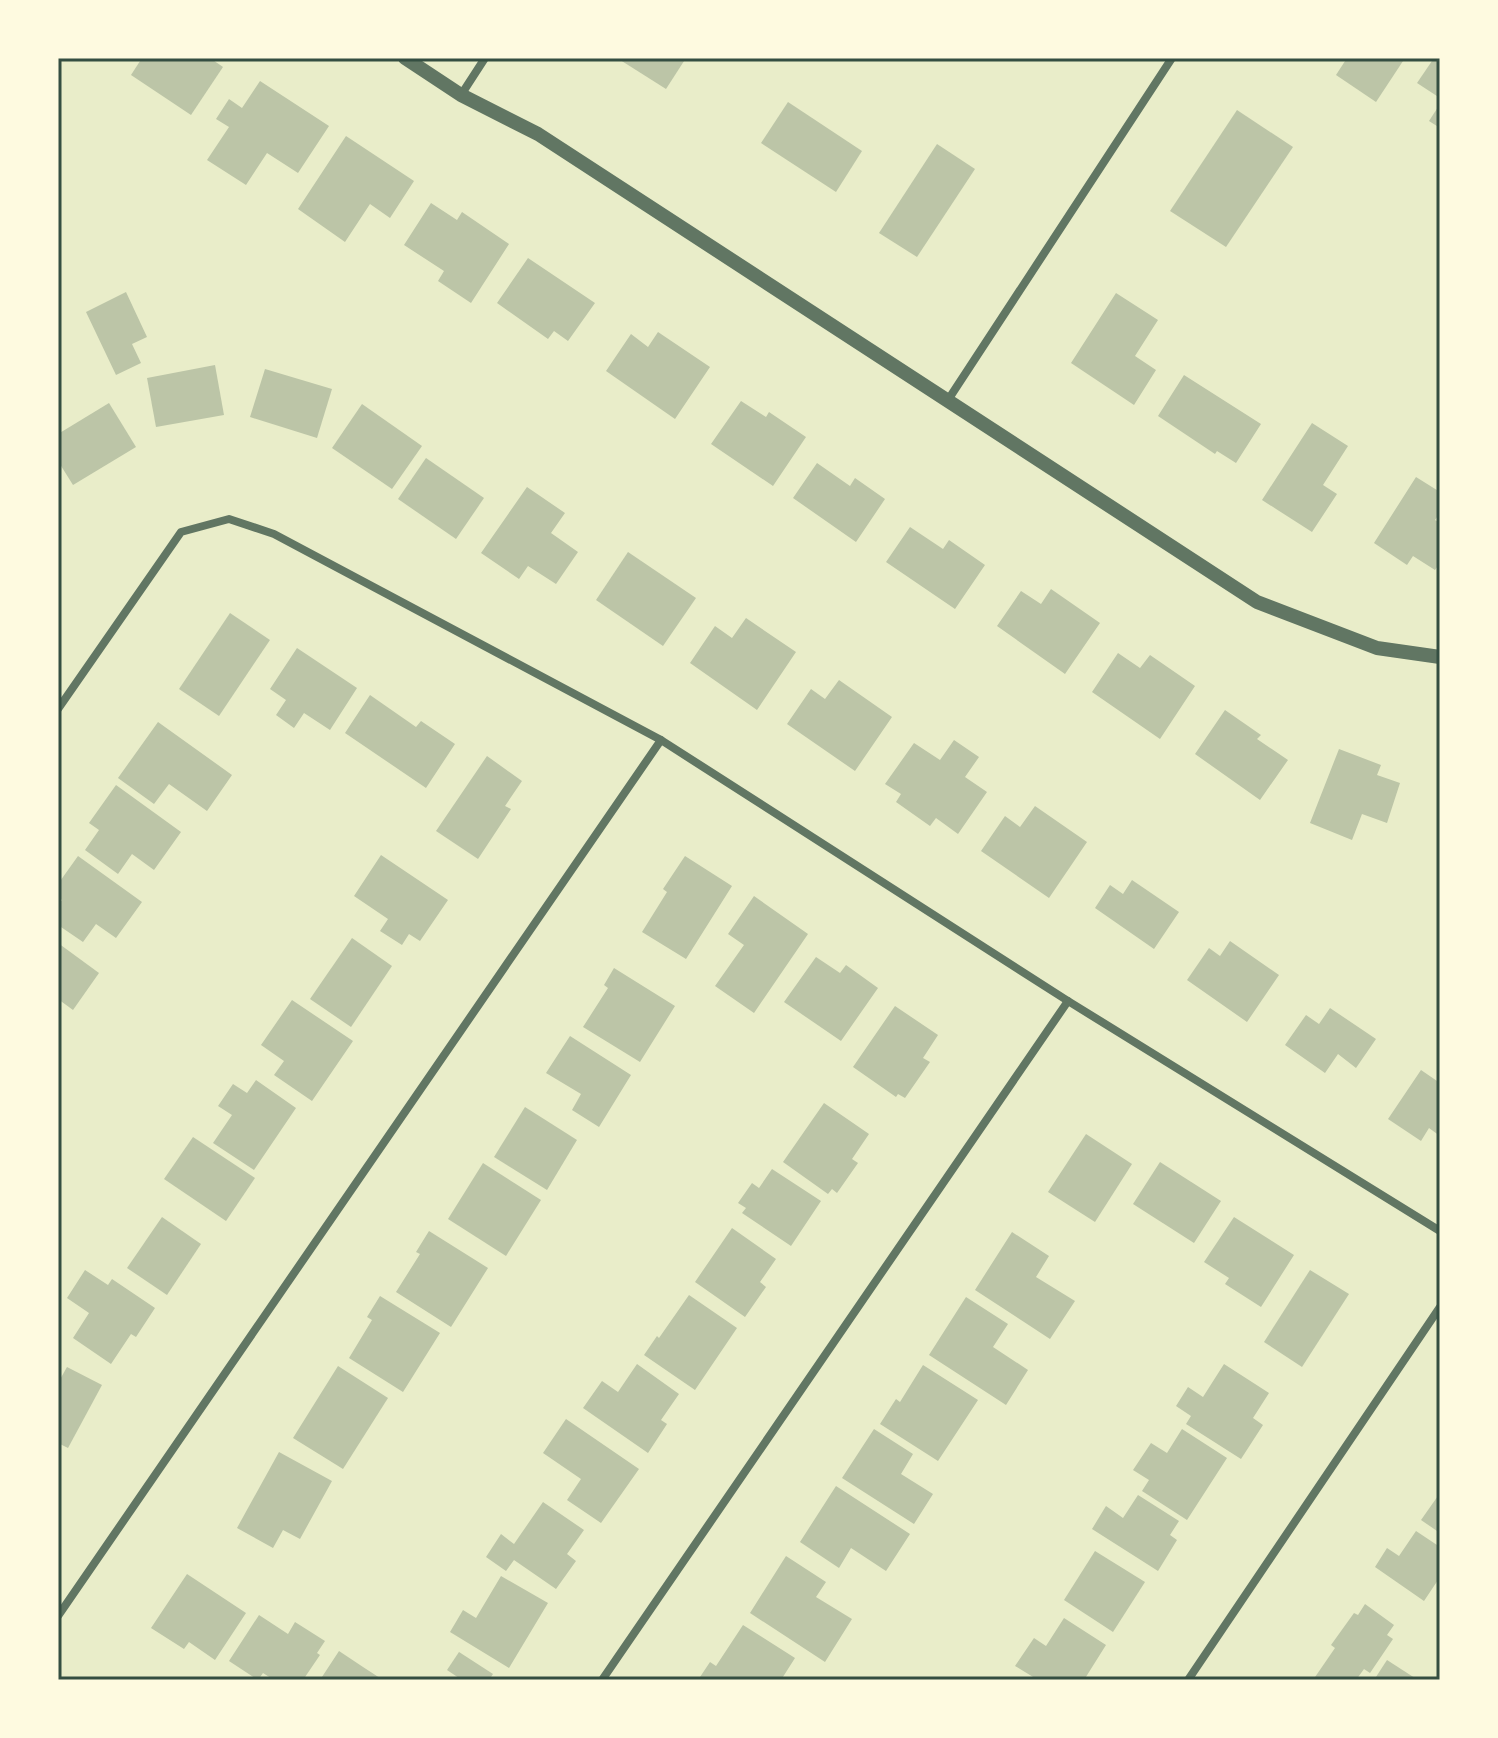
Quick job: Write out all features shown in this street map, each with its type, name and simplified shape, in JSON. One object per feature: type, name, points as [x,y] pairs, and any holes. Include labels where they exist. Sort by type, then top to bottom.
[{"type":"street","points":[[405,58],[461,95],[538,134],[1257,602],[1377,648],[1440,657]]},
{"type":"street","points":[[461,95],[485,58]]},
{"type":"street","points":[[948,400],[1172,58]]},
{"type":"street","points":[[58,709],[181,532],[229,519],[274,534],[661,740],[1068,1001],[1440,1231]]},
{"type":"street","points":[[58,1616],[661,740]]},
{"type":"street","points":[[602,1680],[1068,1001]]},
{"type":"street","points":[[1188,1680],[1440,1307]]},
{"type":"building","points":[[142,58],[210,58],[223,67],[191,115],[131,75]]},
{"type":"building","points":[[617,58],[686,58],[666,89]]},
{"type":"building","points":[[1347,58],[1405,58],[1376,102],[1336,75]]},
{"type":"building","points":[[1434,58],[1440,58],[1440,98],[1417,83]]},
{"type":"building","points":[[260,81],[329,126],[298,173],[267,153],[246,185],[207,160],[229,127],[216,119],[229,99],[242,108]]},
{"type":"building","points":[[788,102],[862,151],[836,192],[761,143]]},
{"type":"building","points":[[1440,104],[1440,128],[1429,121]]},
{"type":"building","points":[[1237,110],[1293,147],[1226,247],[1170,211]]},
{"type":"building","points":[[346,136],[414,181],[390,218],[370,204],[345,242],[298,209]]},
{"type":"building","points":[[937,144],[975,169],[917,257],[879,233]]},
{"type":"building","points":[[431,203],[457,220],[462,212],[509,244],[471,303],[438,281],[444,271],[404,245]]},
{"type":"building","points":[[528,258],[595,303],[568,341],[554,331],[548,339],[497,303]]},
{"type":"building","points":[[126,292],[147,337],[132,344],[141,363],[116,375],[86,312]]},
{"type":"building","points":[[1116,293],[1158,320],[1135,356],[1156,370],[1134,405],[1071,363]]},
{"type":"building","points":[[658,332],[710,367],[675,419],[606,371],[631,334],[648,347]]},
{"type":"building","points":[[215,365],[224,415],[156,427],[147,378]]},
{"type":"building","points":[[265,369],[332,389],[317,438],[250,417]]},
{"type":"building","points":[[1184,375],[1261,424],[1236,463],[1217,451],[1215,454],[1158,416]]},
{"type":"building","points":[[741,401],[766,417],[769,412],[806,437],[773,486],[711,444]]},
{"type":"building","points":[[109,403],[136,447],[73,485],[58,461],[58,434]]},
{"type":"building","points":[[362,404],[422,446],[392,489],[332,448]]},
{"type":"building","points":[[1312,423],[1348,446],[1323,485],[1337,494],[1312,532],[1262,500]]},
{"type":"building","points":[[426,458],[484,498],[456,539],[398,499]]},
{"type":"building","points":[[817,463],[850,486],[855,478],[885,499],[856,542],[793,498]]},
{"type":"building","points":[[1416,477],[1440,492],[1440,513],[1435,520],[1440,523],[1440,563],[1435,570],[1413,556],[1407,565],[1374,543]]},
{"type":"building","points":[[527,487],[565,513],[551,533],[578,552],[556,584],[528,566],[519,579],[481,553]]},
{"type":"building","points":[[910,527],[943,549],[949,540],[985,565],[955,609],[886,562]]},
{"type":"building","points":[[628,552],[696,598],[663,646],[596,600]]},
{"type":"building","points":[[1051,589],[1100,623],[1065,674],[997,626],[1021,591],[1041,604]]},
{"type":"building","points":[[230,613],[270,640],[219,716],[179,689]]},
{"type":"building","points":[[746,618],[796,652],[757,710],[690,663],[715,626],[732,638]]},
{"type":"building","points":[[297,648],[357,688],[330,730],[304,713],[294,728],[276,715],[286,700],[270,689]]},
{"type":"building","points":[[1118,653],[1140,668],[1150,655],[1195,686],[1160,739],[1092,692]]},
{"type":"building","points":[[839,680],[892,717],[855,771],[787,724],[811,689],[825,699]]},
{"type":"building","points":[[370,695],[416,727],[421,721],[455,744],[426,788],[345,733]]},
{"type":"building","points":[[1225,710],[1261,735],[1257,739],[1288,760],[1260,800],[1195,754]]},
{"type":"building","points":[[158,722],[232,775],[207,811],[169,784],[154,804],[118,778]]},
{"type":"building","points":[[954,740],[979,757],[965,777],[987,792],[958,834],[936,818],[930,826],[896,802],[901,794],[885,784],[914,743],[940,760]]},
{"type":"building","points":[[1339,749],[1381,765],[1377,775],[1400,783],[1387,823],[1362,814],[1352,840],[1310,823]]},
{"type":"building","points":[[487,756],[522,781],[505,806],[511,809],[478,859],[436,831]]},
{"type":"building","points":[[116,785],[181,832],[154,870],[132,854],[118,874],[85,850],[99,830],[89,823]]},
{"type":"building","points":[[1035,806],[1087,842],[1049,898],[981,851],[1005,816],[1020,827]]},
{"type":"building","points":[[381,855],[448,900],[420,941],[409,934],[402,945],[380,931],[388,919],[354,896]]},
{"type":"building","points":[[78,856],[142,902],[116,938],[96,924],[83,942],[58,925],[58,905],[62,900],[58,897],[58,884]]},
{"type":"building","points":[[685,856],[732,886],[686,959],[642,932],[667,892],[663,889]]},
{"type":"building","points":[[1132,880],[1179,912],[1154,949],[1095,908],[1110,885],[1123,894]]},
{"type":"building","points":[[754,896],[808,934],[754,1013],[715,986],[744,945],[728,934]]},
{"type":"building","points":[[352,938],[392,966],[351,1027],[310,999]]},
{"type":"building","points":[[1230,941],[1279,975],[1247,1022],[1187,980],[1209,948],[1220,956]]},
{"type":"building","points":[[58,943],[99,973],[73,1010],[58,999]]},
{"type":"building","points":[[816,957],[840,973],[846,965],[878,988],[841,1041],[784,1002]]},
{"type":"building","points":[[614,968],[675,1006],[640,1062],[583,1027],[608,988],[604,985]]},
{"type":"building","points":[[292,1000],[353,1041],[312,1101],[274,1075],[284,1061],[261,1045]]},
{"type":"building","points":[[895,1006],[938,1035],[923,1058],[930,1062],[905,1098],[898,1094],[896,1097],[853,1067]]},
{"type":"building","points":[[1330,1008],[1376,1039],[1356,1068],[1338,1054],[1325,1073],[1285,1045],[1306,1015],[1319,1024]]},
{"type":"building","points":[[570,1036],[631,1075],[599,1127],[572,1110],[581,1094],[546,1073]]},
{"type":"building","points":[[1421,1070],[1440,1083],[1440,1136],[1429,1128],[1421,1141],[1388,1119]]},
{"type":"building","points":[[256,1080],[296,1108],[254,1170],[213,1143],[232,1115],[218,1106],[233,1084],[247,1093]]},
{"type":"building","points":[[824,1103],[869,1134],[852,1159],[858,1163],[837,1193],[832,1189],[828,1194],[783,1162]]},
{"type":"building","points":[[525,1107],[577,1140],[547,1190],[494,1157]]},
{"type":"building","points":[[1086,1134],[1132,1164],[1095,1222],[1048,1192]]},
{"type":"building","points":[[193,1137],[255,1178],[226,1221],[164,1179]]},
{"type":"building","points":[[1160,1162],[1221,1201],[1194,1243],[1133,1204]]},
{"type":"building","points":[[483,1163],[541,1200],[506,1256],[448,1219]]},
{"type":"building","points":[[772,1169],[821,1201],[791,1246],[742,1213],[746,1208],[738,1203],[752,1183],[759,1188]]},
{"type":"building","points":[[162,1217],[201,1244],[167,1295],[127,1268]]},
{"type":"building","points":[[1234,1217],[1294,1255],[1261,1307],[1225,1284],[1229,1278],[1204,1262]]},
{"type":"building","points":[[732,1228],[776,1259],[760,1282],[766,1287],[745,1317],[695,1282]]},
{"type":"building","points":[[429,1231],[488,1268],[451,1327],[396,1292],[420,1254],[416,1252]]},
{"type":"building","points":[[1012,1232],[1049,1256],[1036,1277],[1075,1301],[1050,1339],[975,1290]]},
{"type":"building","points":[[85,1270],[108,1285],[112,1279],[155,1308],[136,1337],[131,1334],[111,1364],[73,1338],[89,1313],[67,1298]]},
{"type":"building","points":[[1310,1270],[1349,1294],[1302,1367],[1264,1342]]},
{"type":"building","points":[[689,1295],[737,1328],[695,1390],[644,1355]]},
{"type":"building","points":[[380,1296],[440,1333],[403,1392],[349,1358],[372,1320],[367,1317]]},
{"type":"building","points":[[966,1297],[1008,1324],[993,1347],[1028,1370],[1006,1405],[929,1355]]},
{"type":"building","points":[[637,1364],[679,1394],[661,1420],[667,1424],[648,1453],[583,1408],[602,1381],[618,1392]]},
{"type":"building","points":[[1224,1364],[1269,1393],[1253,1418],[1263,1425],[1241,1459],[1186,1424],[1191,1416],[1176,1406],[1188,1387],[1203,1397]]},
{"type":"building","points":[[923,1365],[978,1400],[938,1461],[880,1424],[896,1399],[900,1402]]},
{"type":"building","points":[[338,1366],[388,1398],[343,1469],[293,1438]]},
{"type":"building","points":[[67,1367],[102,1385],[68,1448],[58,1443],[58,1383]]},
{"type":"building","points":[[566,1419],[639,1469],[601,1523],[567,1500],[581,1479],[543,1453]]},
{"type":"building","points":[[874,1429],[913,1454],[901,1474],[933,1494],[914,1524],[842,1478]]},
{"type":"building","points":[[1182,1429],[1227,1458],[1187,1520],[1142,1491],[1149,1480],[1133,1470],[1151,1443],[1167,1453]]},
{"type":"building","points":[[279,1452],[332,1481],[300,1539],[283,1530],[273,1548],[237,1528]]},
{"type":"building","points":[[836,1486],[910,1534],[886,1571],[851,1548],[839,1568],[800,1542]]},
{"type":"building","points":[[1440,1493],[1440,1533],[1421,1520]]},
{"type":"building","points":[[1138,1495],[1179,1521],[1170,1535],[1177,1540],[1158,1571],[1092,1529],[1106,1506],[1123,1518]]},
{"type":"building","points":[[543,1502],[584,1530],[567,1554],[576,1561],[556,1589],[514,1560],[506,1571],[486,1557],[501,1534],[514,1544]]},
{"type":"building","points":[[1416,1531],[1440,1547],[1440,1577],[1424,1601],[1375,1567],[1387,1548],[1399,1556]]},
{"type":"building","points":[[1095,1551],[1145,1582],[1113,1632],[1064,1600]]},
{"type":"building","points":[[786,1556],[826,1582],[816,1597],[852,1619],[825,1662],[750,1613]]},
{"type":"building","points":[[187,1574],[246,1613],[215,1660],[189,1642],[184,1649],[151,1628]]},
{"type":"building","points":[[501,1576],[548,1603],[509,1668],[450,1632],[463,1610],[476,1618]]},
{"type":"building","points":[[1365,1604],[1394,1625],[1387,1635],[1393,1639],[1370,1673],[1364,1669],[1356,1680],[1313,1680],[1335,1648],[1331,1645],[1354,1613],[1358,1615]]},
{"type":"building","points":[[259,1615],[288,1634],[295,1622],[325,1641],[317,1653],[320,1655],[303,1680],[274,1680],[263,1673],[258,1680],[229,1661]]},
{"type":"building","points":[[1064,1618],[1106,1645],[1084,1680],[1038,1680],[1015,1666],[1034,1638],[1046,1646]]},
{"type":"building","points":[[743,1625],[795,1658],[781,1680],[698,1680],[710,1662],[716,1666]]},
{"type":"building","points":[[339,1651],[363,1667],[383,1680],[320,1680]]},
{"type":"building","points":[[459,1652],[493,1674],[489,1680],[462,1680],[447,1670]]},
{"type":"building","points":[[1387,1660],[1418,1680],[1374,1680]]}]
